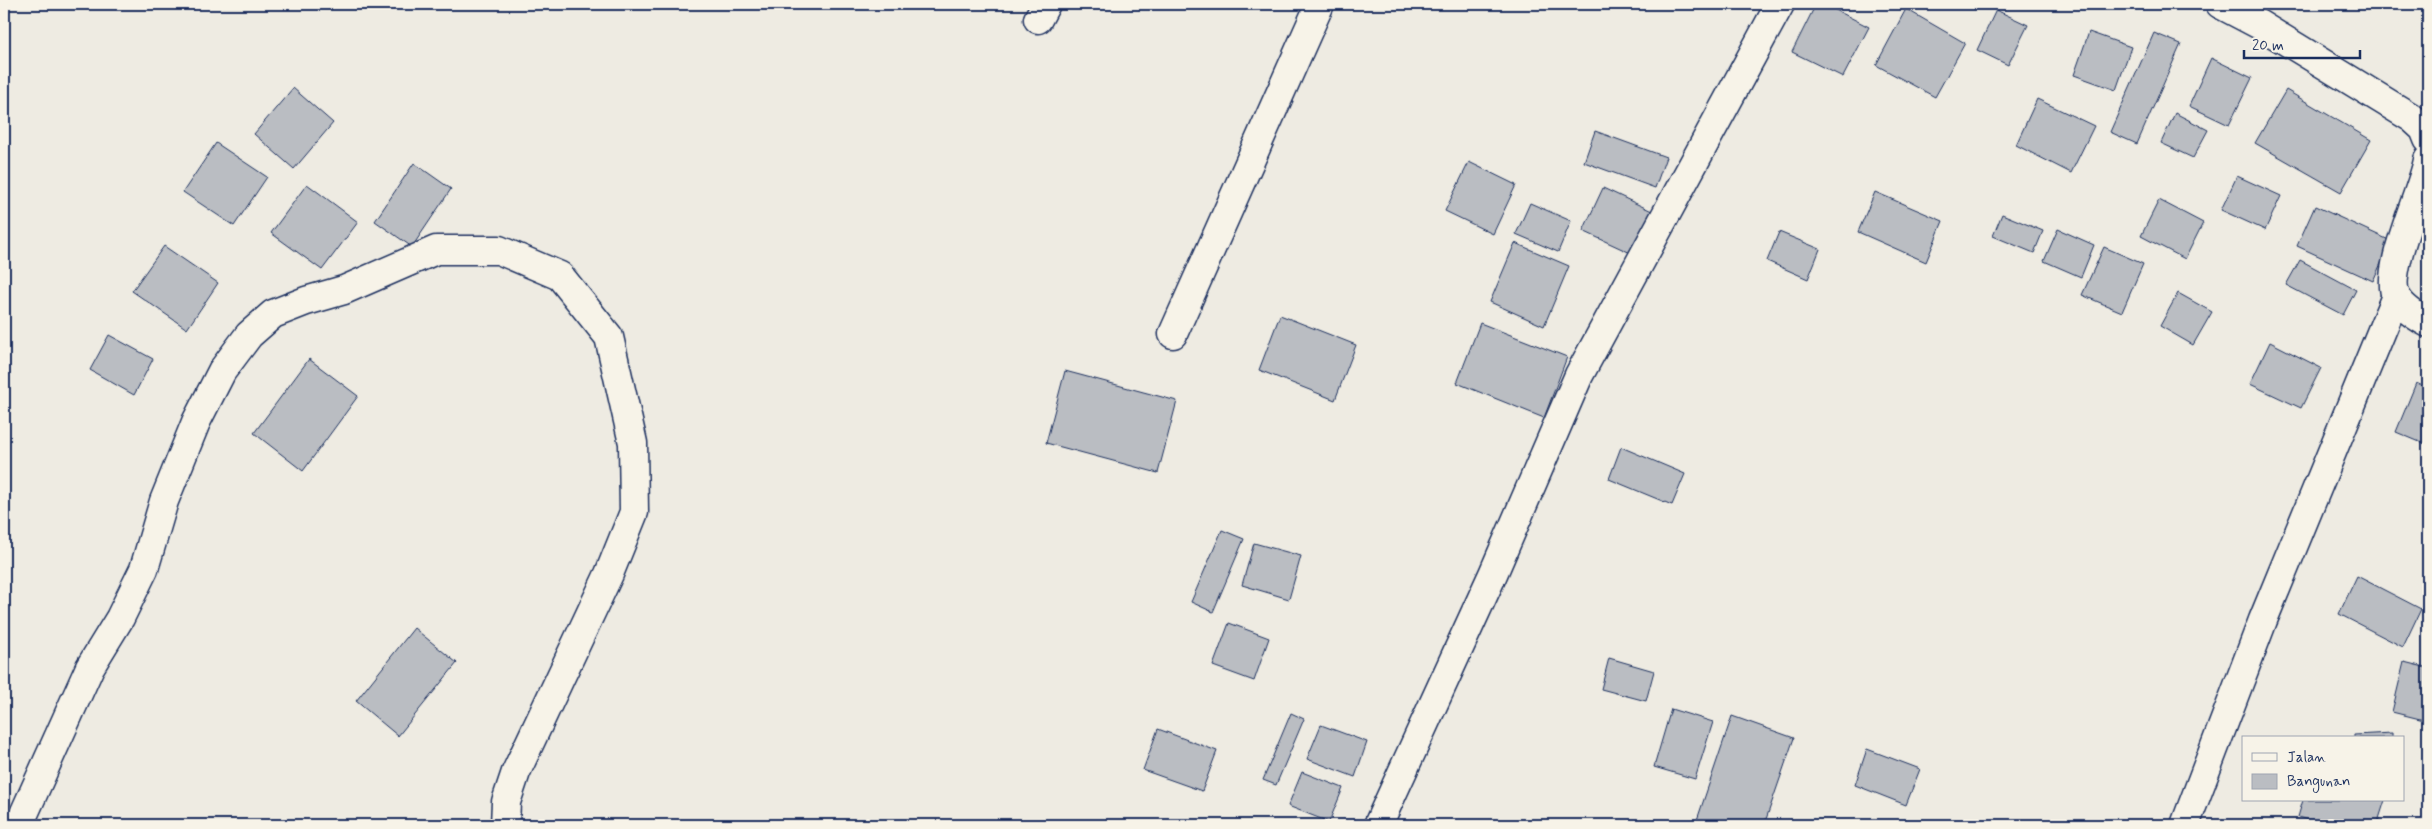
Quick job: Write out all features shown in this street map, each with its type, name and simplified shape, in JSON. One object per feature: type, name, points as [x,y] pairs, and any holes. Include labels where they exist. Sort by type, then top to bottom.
[{"type":"street","points":[[1172,334],[1320,4]]},
{"type":"street","points":[[1378,825],[1494,574],[1579,376],[1780,4]]},
{"type":"street","points":[[2220,4],[2260,25],[2412,118],[2424,130],[2428,139]]},
{"type":"street","points":[[2185,825],[2263,620],[2396,296],[2395,282],[2401,240],[2424,180],[2428,160]]},
{"type":"street","points":[[19,825],[90,667],[120,618],[144,569],[164,500],[196,422],[228,364],[248,335],[274,314],[306,301],[344,290],[436,250],[499,250],[560,276],[609,337],[633,443],[634,512],[610,574],[516,772],[506,802],[505,825]]},
{"type":"street","points":[[2396,296],[2416,317],[2428,323]]},
{"type":"building","points":[[1816,4],[1824,4],[1869,27],[1843,77],[1792,52]]},
{"type":"building","points":[[1906,9],[1965,43],[1935,97],[1876,65]]},
{"type":"building","points":[[1996,10],[2028,25],[2008,65],[1977,50]]},
{"type":"building","points":[[2089,32],[2131,47],[2116,90],[2074,75]]},
{"type":"building","points":[[2154,33],[2181,44],[2137,144],[2110,132]]},
{"type":"building","points":[[2211,58],[2252,78],[2229,125],[2189,106]]},
{"type":"building","points":[[293,88],[333,123],[294,169],[254,134]]},
{"type":"building","points":[[2286,90],[2371,140],[2341,192],[2255,143]]},
{"type":"building","points":[[2037,99],[2094,126],[2071,173],[2016,145]]},
{"type":"building","points":[[2175,113],[2208,130],[2193,158],[2161,143]]},
{"type":"building","points":[[1595,131],[1666,157],[1655,188],[1584,162]]},
{"type":"building","points":[[216,143],[267,177],[234,226],[183,192]]},
{"type":"building","points":[[1469,162],[1516,185],[1493,234],[1445,211]]},
{"type":"building","points":[[414,163],[451,189],[412,247],[375,221]]},
{"type":"building","points":[[2237,176],[2281,196],[2265,230],[2221,210]]},
{"type":"building","points":[[307,184],[358,222],[322,270],[271,233]]},
{"type":"building","points":[[1603,188],[1654,212],[1635,255],[1583,231]]},
{"type":"building","points":[[1875,192],[1943,221],[1926,262],[1858,232]]},
{"type":"building","points":[[2159,200],[2203,223],[2185,259],[2141,236]]},
{"type":"building","points":[[1530,203],[1571,221],[1558,252],[1516,234]]},
{"type":"building","points":[[2315,206],[2391,241],[2373,281],[2297,246]]},
{"type":"building","points":[[2002,214],[2043,231],[2034,253],[1993,236]]},
{"type":"building","points":[[2058,229],[2094,245],[2081,277],[2044,261]]},
{"type":"building","points":[[1779,232],[1820,249],[1808,279],[1767,261]]},
{"type":"building","points":[[1515,243],[1569,266],[1544,326],[1490,302]]},
{"type":"building","points":[[164,246],[218,283],[187,329],[132,291]]},
{"type":"building","points":[[2104,247],[2143,264],[2122,312],[2082,295]]},
{"type":"building","points":[[2300,260],[2356,290],[2343,315],[2286,285]]},
{"type":"building","points":[[2178,293],[2212,312],[2193,345],[2160,326]]},
{"type":"building","points":[[1280,315],[1356,345],[1335,400],[1259,370]]},
{"type":"building","points":[[1480,323],[1567,357],[1544,418],[1457,383]]},
{"type":"building","points":[[109,335],[153,359],[134,395],[90,370]]},
{"type":"building","points":[[2270,342],[2321,368],[2301,408],[2250,384]]},
{"type":"building","points":[[309,359],[358,396],[303,471],[254,433]]},
{"type":"building","points":[[1065,371],[1177,401],[1158,473],[1046,443]]},
{"type":"building","points":[[2416,383],[2428,388],[2427,445],[2396,432]]},
{"type":"building","points":[[1621,447],[1685,474],[1672,505],[1609,479]]},
{"type":"building","points":[[1222,530],[1244,539],[1213,612],[1191,602]]},
{"type":"building","points":[[1254,543],[1301,556],[1289,599],[1242,585]]},
{"type":"building","points":[[2357,576],[2421,609],[2403,647],[2339,614]]},
{"type":"building","points":[[1229,623],[1269,638],[1254,681],[1213,666]]},
{"type":"building","points":[[414,628],[457,663],[398,736],[356,701]]},
{"type":"building","points":[[1609,658],[1654,671],[1646,701],[1601,689]]},
{"type":"building","points":[[2404,662],[2428,668],[2428,721],[2392,712]]},
{"type":"building","points":[[1671,709],[1713,722],[1695,779],[1654,767]]},
{"type":"building","points":[[1291,713],[1304,719],[1276,785],[1263,780]]},
{"type":"building","points":[[1732,716],[1794,738],[1764,825],[1712,825],[1697,820]]},
{"type":"building","points":[[1321,725],[1367,742],[1355,777],[1307,759]]},
{"type":"building","points":[[1158,729],[1217,751],[1202,791],[1143,770]]},
{"type":"building","points":[[2392,733],[2392,736],[2354,735]]},
{"type":"building","points":[[1867,749],[1920,769],[1906,805],[1855,785]]},
{"type":"building","points":[[1302,772],[1343,788],[1329,822],[1288,806]]},
{"type":"building","points":[[2302,802],[2384,802],[2377,825],[2324,825],[2298,817]]}]
